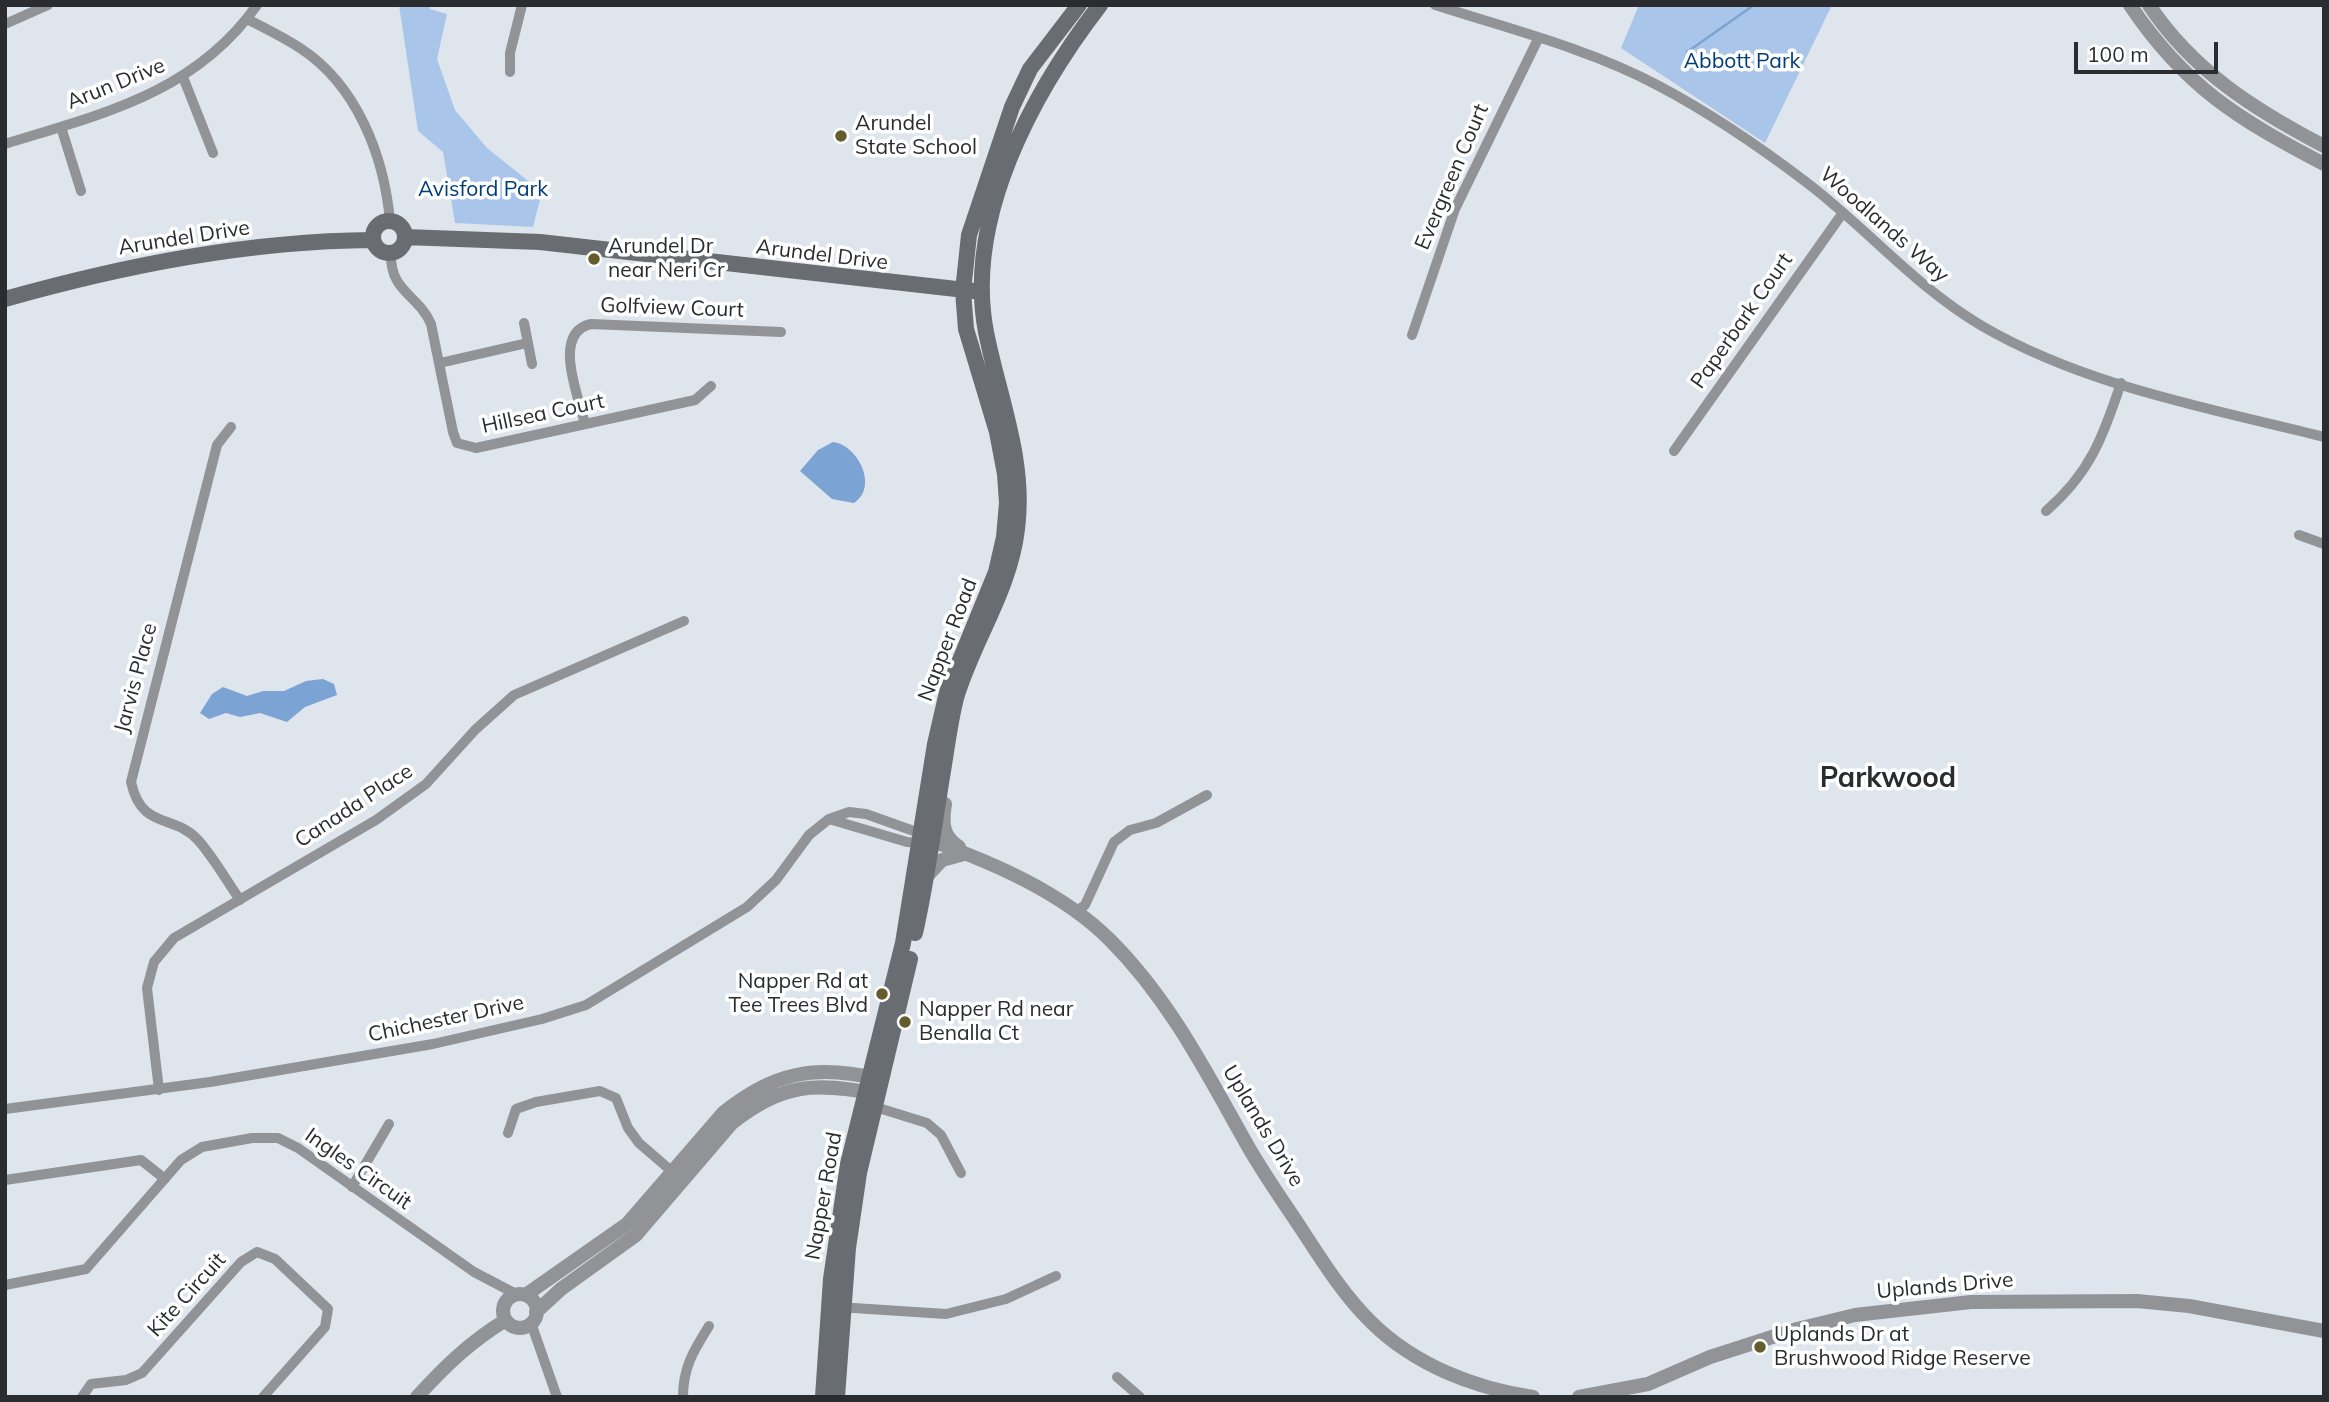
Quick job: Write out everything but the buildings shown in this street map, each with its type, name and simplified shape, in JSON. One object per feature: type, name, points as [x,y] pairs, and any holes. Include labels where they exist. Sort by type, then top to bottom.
[{"type":"main road","name":"Napper Road","points":[[872,1092],[928,875],[924,839],[947,692],[996,572],[1006,521],[1005,474],[997,432],[968,341],[963,291],[969,235],[977,202],[1012,107],[1030,69],[1079,5]]},
{"type":"main road","name":"Napper Road","points":[[824,1397],[836,1306],[872,1092],[924,839],[956,698],[1000,596],[1017,530],[1018,458],[986,330],[983,260],[989,226],[1027,122],[1058,63],[1100,5]]},
{"type":"main road","points":[[390,221],[401,226],[405,237],[401,248],[391,254],[379,250],[373,240],[380,225],[390,221]]},
{"type":"main road","name":"Arundel Drive","points":[[405,237],[540,242],[983,292]]},
{"type":"main road","name":"Arundel Drive","points":[[5,299],[82,278],[220,251],[315,241],[373,240]]},
{"type":"main road","name":"Napper Road","points":[[836,1306],[837,1397]]},
{"type":"street","points":[[5,24],[48,5]]},
{"type":"street","name":"Arun Drive","points":[[5,144],[61,127],[162,90],[221,47],[257,5]]},
{"type":"street","points":[[510,72],[510,53],[522,5]]},
{"type":"street","name":"Woodlands Way","points":[[1435,5],[1586,54],[1659,86],[1726,126],[1807,183],[1923,287],[1982,325],[2034,353],[2121,383],[2324,438]]},
{"type":"street","points":[[2130,5],[2189,78],[2225,108],[2324,164]]},
{"type":"street","points":[[2149,5],[2164,27],[2200,66],[2234,95],[2324,146]]},
{"type":"street","points":[[247,19],[302,49],[340,86],[370,135],[382,167],[390,221]]},
{"type":"street","name":"Evergreen Court","points":[[1412,335],[1455,209],[1538,38]]},
{"type":"street","points":[[183,77],[213,153]]},
{"type":"street","points":[[61,127],[80,191]]},
{"type":"street","name":"Paperbark Court","points":[[1674,451],[1842,214]]},
{"type":"street","name":"Hillsea Court","points":[[391,254],[390,270],[395,281],[425,310],[440,363],[453,432],[457,443],[465,447],[476,448],[695,400],[711,386]]},
{"type":"street","points":[[524,323],[532,364]]},
{"type":"street","name":"Golfview Court","points":[[585,424],[570,358],[572,337],[580,326],[592,324],[781,332]]},
{"type":"street","points":[[440,363],[527,343]]},
{"type":"street","points":[[2046,512],[2066,494],[2102,441],[2121,383]]},
{"type":"street","name":"Jarvis Place","points":[[231,427],[217,445],[131,782],[135,800],[147,813],[196,838],[240,900]]},
{"type":"street","points":[[2299,535],[2324,544]]},
{"type":"street","name":"Canada Place","points":[[159,1090],[148,988],[154,962],[174,938],[376,820],[426,783],[475,730],[513,695],[684,621]]},
{"type":"street","points":[[946,751],[943,824],[952,842],[969,854]]},
{"type":"street","points":[[1076,912],[1085,905],[1114,842],[1130,830],[1156,823],[1207,795]]},
{"type":"street","name":"Chichester Drive","points":[[5,1109],[159,1090],[433,1044],[542,1019],[586,1004],[747,907],[776,880],[809,835],[829,820],[924,839]]},
{"type":"street","name":"Uplands Drive","points":[[924,839],[969,854],[1076,912],[1109,939],[1176,1019],[1281,1199],[1330,1273],[1372,1323],[1401,1346],[1460,1378],[1533,1397]]},
{"type":"street","points":[[928,875],[942,860],[951,855],[969,854]]},
{"type":"street","points":[[506,1320],[505,1302],[522,1294],[627,1224],[732,1122],[747,1110],[778,1095],[828,1085],[872,1092],[935,1129],[961,1174]]},
{"type":"street","points":[[508,1133],[516,1109],[536,1102],[600,1091],[616,1097],[628,1129],[639,1143],[677,1176]]},
{"type":"street","points":[[352,1186],[389,1124]]},
{"type":"street","name":"Ingles Circuit","points":[[5,1285],[86,1269],[181,1160],[202,1147],[252,1138],[278,1138],[298,1148],[474,1272],[522,1294]]},
{"type":"street","points":[[5,1180],[141,1160],[164,1179]]},
{"type":"street","points":[[506,1320],[516,1327],[534,1317],[561,1289],[636,1235],[677,1176]]},
{"type":"street","name":"Kite Circuit","points":[[82,1397],[91,1384],[126,1380],[142,1373],[241,1262],[257,1252],[275,1259],[328,1309],[325,1327],[263,1397]]},
{"type":"street","points":[[836,1306],[946,1314],[1006,1298],[1056,1276]]},
{"type":"street","points":[[522,1294],[534,1317],[557,1397]]},
{"type":"street","name":"Uplands Drive","points":[[1579,1397],[1648,1384],[1710,1357],[1797,1329],[1855,1315],[1944,1304],[2088,1299],[2137,1301],[2189,1306],[2324,1331]]},
{"type":"street","points":[[417,1397],[460,1352],[506,1320]]},
{"type":"street","points":[[684,1397],[683,1378],[688,1358],[709,1326]]},
{"type":"street","points":[[1117,1377],[1140,1397]]},
{"type":"green space","name":"Avisford Park","points":[[399,5],[430,5],[430,9],[447,14],[437,59],[455,110],[487,148],[542,192],[533,227],[455,223],[443,152],[418,131]]},
{"type":"green space","name":"Abbott Park","points":[[1639,5],[1832,5],[1765,143],[1621,48]]},
{"type":"shaded area","points":[[833,442],[850,451],[862,468],[865,487],[854,503],[832,499],[800,471],[818,450]]},
{"type":"shaded area","points":[[323,679],[334,684],[337,695],[305,707],[287,722],[260,713],[240,717],[226,713],[209,719],[200,713],[212,694],[223,687],[247,696],[263,691],[284,691],[306,681]]},
{"type":"waterway","points":[[1687,52],[1754,5]]},
{"type":"place","name":"Arundel State School","points":[[841,136]]},
{"type":"place","name":"Arundel Dr near Neri Cr","points":[[594,259]]},
{"type":"place","name":"Napper Rd at Tee Trees Blvd","points":[[882,994]]},
{"type":"place","name":"Napper Rd near Benalla Ct","points":[[905,1022]]},
{"type":"place","name":"Uplands Dr at Brushwood Ridge Reserve","points":[[1760,1347]]},
{"type":"district","name":"Parkwood","points":[[1888,779]]}]
